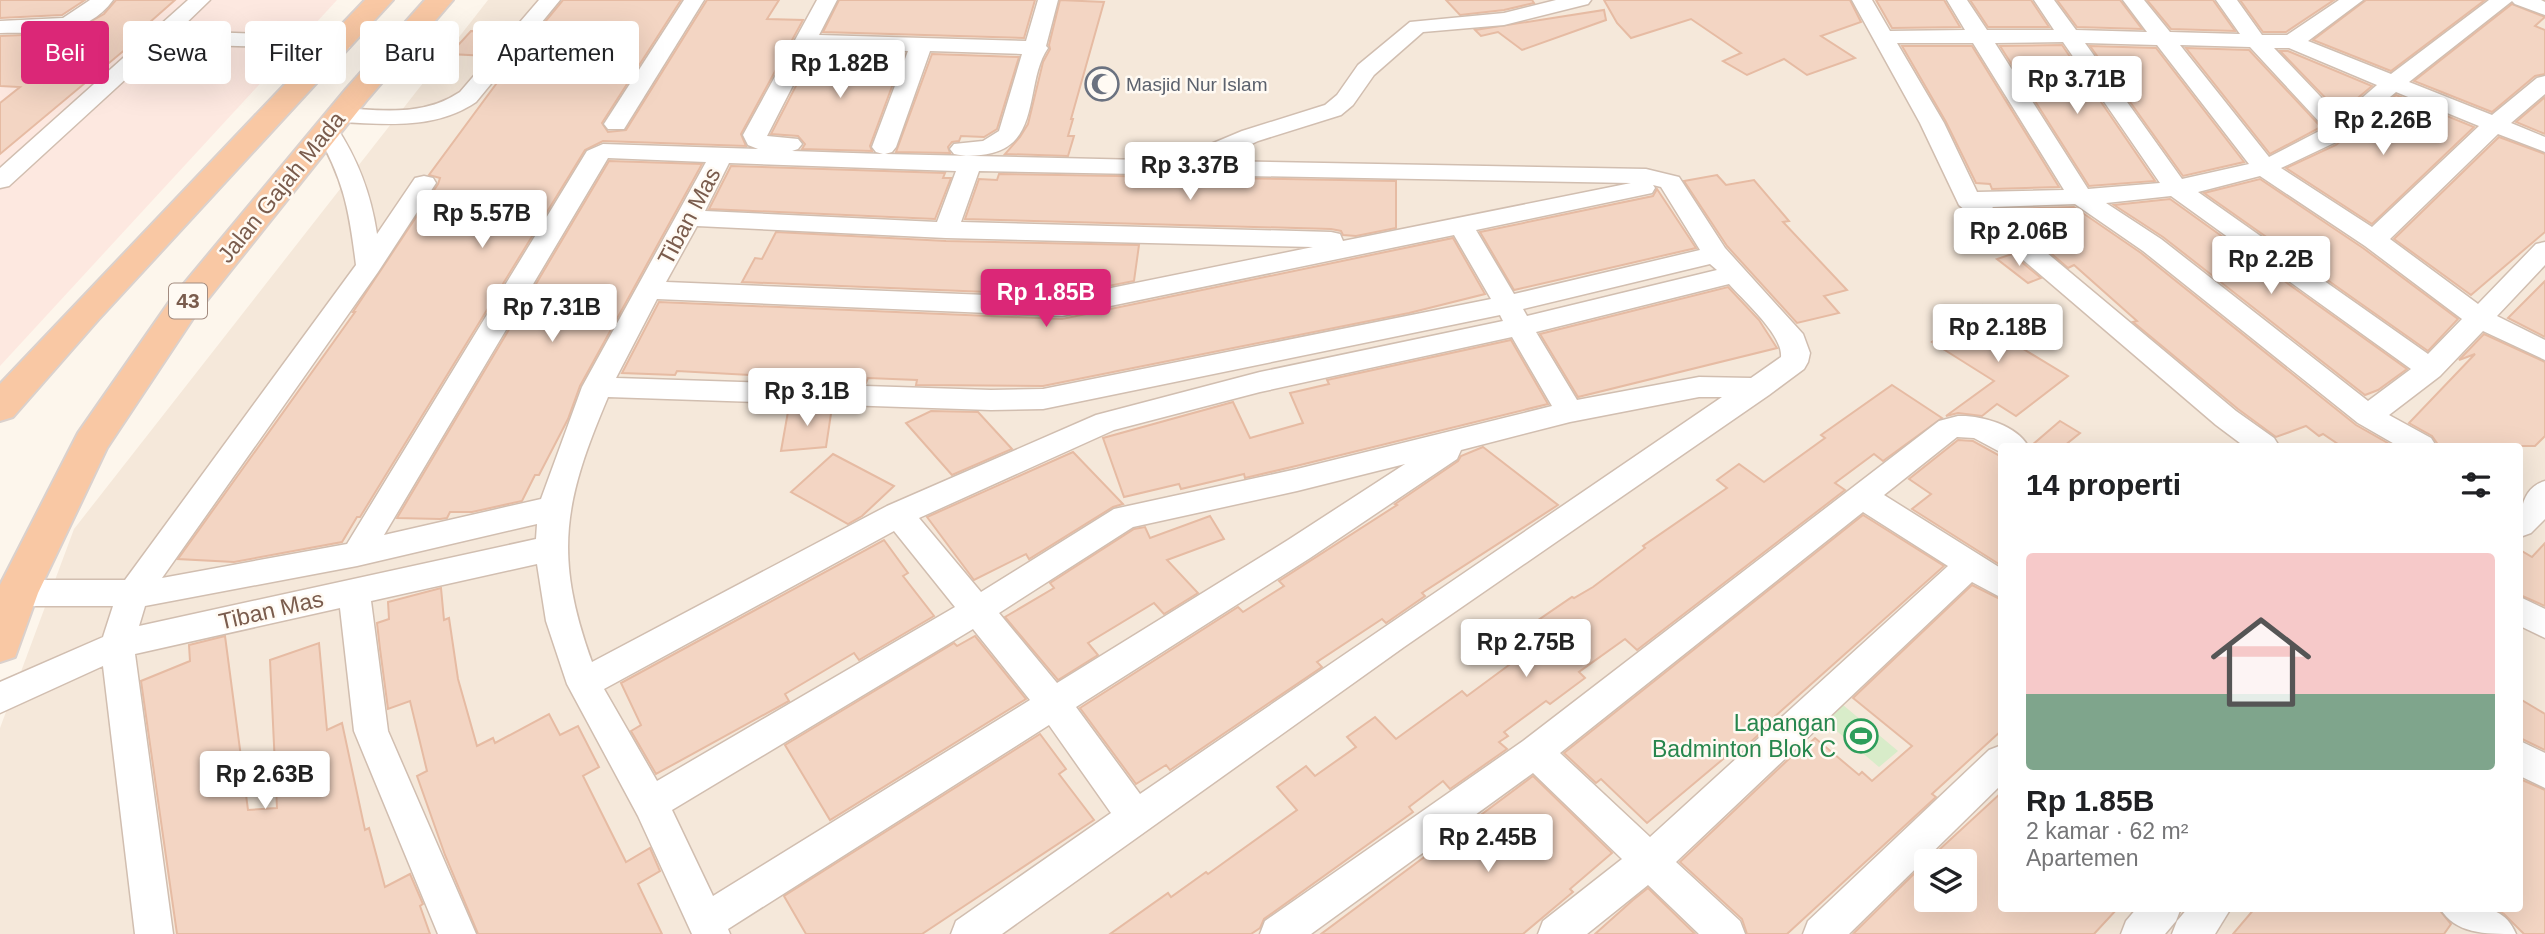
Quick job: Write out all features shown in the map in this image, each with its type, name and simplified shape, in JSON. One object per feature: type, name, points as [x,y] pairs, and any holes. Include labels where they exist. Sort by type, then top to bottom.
[{"type":"highway","name":"Jalan Gajah Mada","points":[[0,644],[17,593],[90,443],[184,306],[341,114],[440,0]]},
{"type":"highway","points":[[346,37],[379,1]]},
{"type":"highway","points":[[0,408],[95,302],[302,84]]},
{"type":"street","points":[[0,27],[67,24],[83,16],[103,0]]},
{"type":"street","points":[[176,21],[200,0]]},
{"type":"street","points":[[369,266],[360,202],[345,161],[341,114],[434,114],[454,109],[468,97],[550,0]]},
{"type":"street","points":[[617,124],[694,0]]},
{"type":"street","points":[[827,0],[755,135],[756,140],[761,143],[975,150],[998,144],[1012,130],[1037,48],[1048,0]]},
{"type":"street","points":[[1189,167],[1240,141],[1333,110],[1345,100],[1366,70],[1417,16],[1504,19],[1581,0]]},
{"type":"street","points":[[1862,0],[1932,123],[1968,200],[2151,356],[2260,443]]},
{"type":"street","points":[[1957,0],[2081,197],[2152,245],[2368,416],[2416,443]]},
{"type":"street","points":[[2043,0],[2175,187],[2430,369]]},
{"type":"street","points":[[2133,0],[2266,169],[2374,240],[2479,318],[2545,351]]},
{"type":"street","points":[[2226,0],[2255,40],[2338,129]]},
{"type":"street","points":[[2292,42],[2353,0]]},
{"type":"street","points":[[1968,200],[2081,197],[2175,187],[2266,169],[2326,138],[2394,82],[2502,0]]},
{"type":"street","points":[[2522,0],[2545,9]]},
{"type":"street","points":[[1882,37],[2068,36],[2292,42],[2545,145]]},
{"type":"street","points":[[807,41],[1037,48]]},
{"type":"street","points":[[884,147],[922,45]]},
{"type":"street","points":[[0,181],[123,69]]},
{"type":"street","points":[[2374,240],[2494,124],[2545,83]]},
{"type":"street","name":"Tiban Mas","points":[[357,554],[594,156],[603,151],[722,155],[691,218],[648,290],[596,387],[574,443],[554,508],[551,548],[559,608],[584,683],[650,804],[708,928]]},
{"type":"street","points":[[722,155],[970,164],[1646,176],[1670,182],[1724,264],[1789,334],[1796,352],[1794,362],[1759,388],[1381,644],[970,934]]},
{"type":"street","points":[[946,230],[970,164]]},
{"type":"street","points":[[648,290],[1062,307],[1670,182]]},
{"type":"street","points":[[154,934],[117,646],[132,595],[369,266],[424,183]]},
{"type":"street","points":[[691,218],[946,230],[1175,234],[1378,242]]},
{"type":"street","points":[[1461,226],[1570,412]]},
{"type":"street","points":[[2368,416],[2430,369],[2545,250]]},
{"type":"street","points":[[584,683],[898,514],[1106,422],[1513,315],[1724,264]]},
{"type":"street","points":[[596,387],[991,400],[1043,399],[1513,315]]},
{"type":"street","points":[[650,804],[978,610],[1125,517],[1297,480],[1570,412],[1699,387],[1759,388]]},
{"type":"street","points":[[1286,932],[1535,752],[1949,428],[1961,425],[1986,430],[2008,443]]},
{"type":"street","points":[[708,928],[1053,703],[1299,549],[1467,438]]},
{"type":"street","points":[[1861,495],[1998,582]]},
{"type":"street","name":"Tiban Mas","points":[[17,593],[132,595],[357,554],[554,508]]},
{"type":"street","points":[[898,514],[1053,703],[1135,817]]},
{"type":"street","points":[[392,582],[400,544]]},
{"type":"street","name":"Tiban Mas","points":[[0,698],[117,646],[551,548]]},
{"type":"street","points":[[1557,934],[1685,832],[1970,564]]},
{"type":"street","points":[[354,592],[371,731],[457,934]]},
{"type":"street","points":[[2523,612],[2545,625]]},
{"type":"street","points":[[1535,752],[1726,934]]},
{"type":"street","points":[[2523,759],[2545,772]]},
{"type":"street","points":[[1822,934],[1998,765]]},
{"type":"street","points":[[2140,934],[2159,912]]},
{"type":"street","points":[[2190,934],[2209,912]]},
{"type":"shaded area","points":[[107,0],[337,0],[318,21],[245,21],[245,84],[260,84],[0,366],[0,87],[21,70],[21,84],[109,84],[109,21],[81,21]]},
{"type":"shaded area","points":[[488,0],[2545,0],[2545,934],[0,934],[0,728],[74,529],[422,84],[459,84],[459,37]]},
{"type":"green space","name":"Lapangan Badminton Blok C","points":[[1843,705],[1898,751],[1879,767],[1825,721]]},
{"type":"building","points":[[0,0],[85,0],[62,15],[0,18]]},
{"type":"building","points":[[116,0],[175,0],[151,21],[123,21],[123,51],[109,63],[109,21],[91,21],[104,14]]},
{"type":"building","points":[[563,0],[681,0],[639,65],[639,21],[546,21]]},
{"type":"building","points":[[707,0],[779,0],[767,19],[803,20],[741,134],[746,146],[603,141],[585,150],[360,517],[357,517],[342,542],[234,562],[178,559],[355,312],[438,184],[440,178],[429,175],[496,84],[627,84],[602,123],[608,132],[626,130]]},
{"type":"building","points":[[839,0],[1035,0],[1024,38],[823,32]]},
{"type":"building","points":[[1060,0],[1104,2],[1071,119],[1068,136],[1074,136],[1068,156],[1005,154],[1028,124],[1043,62],[1050,49]]},
{"type":"building","points":[[1446,0],[1532,0],[1534,3],[1504,10],[1460,15]]},
{"type":"building","points":[[1604,0],[1850,0],[1861,22],[1821,36],[1855,58],[1807,75],[1784,59],[1747,75],[1723,61],[1741,53],[1691,19],[1631,38],[1617,23]]},
{"type":"building","points":[[1876,0],[1944,0],[1960,27],[1892,28]]},
{"type":"building","points":[[1970,0],[2031,0],[2049,27],[1988,27]]},
{"type":"building","points":[[2057,0],[2120,0],[2142,29],[2077,27]]},
{"type":"building","points":[[2147,0],[2213,0],[2235,31],[2171,29]]},
{"type":"building","points":[[2240,0],[2334,0],[2286,32],[2263,32]]},
{"type":"building","points":[[2366,0],[2485,0],[2391,71],[2313,40]]},
{"type":"building","points":[[2512,4],[2545,17],[2535,26],[2545,30],[2545,74],[2535,76],[2492,112],[2414,81]]},
{"type":"building","points":[[1604,10],[1606,20],[1522,50],[1498,32],[1481,36],[1475,30]]},
{"type":"building","points":[[473,31],[473,55],[459,54],[459,44]]},
{"type":"building","points":[[21,35],[21,84],[84,84],[0,154],[0,103],[20,87],[0,86],[0,36]]},
{"type":"building","points":[[2062,45],[2155,181],[2089,186],[2000,46]]},
{"type":"building","points":[[1902,46],[1972,46],[2059,187],[1992,189],[1990,184],[1976,183],[1946,122]]},
{"type":"building","points":[[2090,46],[2156,48],[2244,162],[2183,176]]},
{"type":"building","points":[[2186,48],[2249,50],[2321,127],[2270,154]]},
{"type":"building","points":[[814,51],[904,54],[870,146],[872,151],[802,149],[805,144],[798,136],[771,134]]},
{"type":"building","points":[[2280,51],[2288,51],[2372,86],[2340,113]]},
{"type":"building","points":[[932,54],[1019,57],[997,129],[984,137],[961,136],[959,141],[952,142],[948,147],[950,153],[896,152]]},
{"type":"building","points":[[2396,95],[2474,127],[2372,224],[2286,168],[2336,145]]},
{"type":"building","points":[[2545,97],[2545,134],[2516,122]]},
{"type":"building","points":[[2499,137],[2545,154],[2545,232],[2471,295],[2394,239]]},
{"type":"building","points":[[609,161],[702,164],[580,386],[568,419],[539,475],[535,475],[522,501],[472,512],[450,512],[447,518],[440,519],[397,518]]},
{"type":"building","points":[[731,166],[945,173],[943,178],[951,178],[935,219],[709,209]]},
{"type":"building","points":[[999,174],[1396,181],[1396,228],[1356,236],[1343,235],[1341,231],[1331,229],[965,219],[979,179],[997,180]]},
{"type":"building","points":[[1717,175],[1726,185],[1754,180],[1789,221],[1783,222],[1847,290],[1824,296],[1839,313],[1797,323],[1727,246],[1684,181]]},
{"type":"building","points":[[2260,179],[2363,248],[2458,319],[2428,351],[2204,193]]},
{"type":"building","points":[[1657,189],[1696,248],[1514,290],[1480,232],[1653,196]]},
{"type":"building","points":[[2170,199],[2407,369],[2378,390],[2365,395],[2163,237],[2114,205]]},
{"type":"building","points":[[2074,207],[2141,253],[2356,425],[2388,443],[2336,443],[2323,434],[2319,436],[2306,426],[2276,437],[2133,322],[2137,321],[2074,265],[2068,268],[2004,209]]},
{"type":"building","points":[[776,232],[946,241],[1139,245],[1134,281],[1062,295],[742,282],[755,258],[762,259]]},
{"type":"building","points":[[1453,238],[1485,294],[1409,313],[1043,386],[916,385],[917,380],[868,378],[866,383],[767,380],[769,376],[677,371],[675,375],[622,373],[659,302],[1062,319]]},
{"type":"building","points":[[2012,254],[2041,278],[2028,283],[1997,259]]},
{"type":"building","points":[[2545,281],[2545,337],[2508,318]]},
{"type":"building","points":[[1728,287],[1759,320],[1777,348],[1578,397],[1540,334]]},
{"type":"building","points":[[1983,305],[2008,321],[2001,327],[2027,342],[2020,347],[2068,376],[2016,416],[1997,404],[1982,416],[1958,413],[1946,416],[1994,381],[1932,342]]},
{"type":"building","points":[[2484,334],[2545,362],[2545,436],[2535,446],[2523,446],[2523,443],[2437,443],[2432,436],[2409,423],[2475,354],[2459,360]]},
{"type":"building","points":[[1511,340],[1548,404],[1245,478],[1244,474],[1181,489],[1179,484],[1124,497],[1103,438],[1233,402],[1250,438],[1303,423],[1290,393],[1329,384],[1327,380]]},
{"type":"building","points":[[1892,385],[1942,418],[1883,461],[1874,454],[1835,483],[1845,490],[1637,650],[1625,639],[1579,672],[1585,678],[1550,704],[1546,701],[1504,732],[1508,736],[1499,742],[1507,749],[1450,789],[1443,781],[1409,807],[1413,812],[1264,919],[1260,928],[1251,934],[1110,934],[1168,893],[1171,897],[1206,872],[1208,874],[1297,810],[1277,787],[1306,766],[1315,776],[1356,747],[1347,737],[1375,717],[1396,739],[1462,691],[1467,696],[1509,665],[1499,657],[1518,643],[1512,638],[1572,597],[1593,587],[1645,548],[1643,546],[1727,488],[1717,480],[1739,464],[1764,482],[1825,438],[1821,435]]},
{"type":"building","points":[[789,406],[832,407],[826,447],[781,451]]},
{"type":"building","points":[[931,411],[978,412],[1012,449],[952,475],[906,423]]},
{"type":"building","points":[[2060,421],[2080,433],[2068,443],[2034,443]]},
{"type":"building","points":[[1958,440],[1973,441],[1998,455],[1998,563],[1912,509],[1931,494],[1909,479]]},
{"type":"building","points":[[1483,447],[1558,505],[1422,593],[1425,596],[1386,623],[1382,619],[1317,662],[1322,667],[1170,770],[1166,765],[1136,784],[1080,708],[1238,607],[1243,612],[1284,586],[1279,581],[1397,505],[1395,504],[1458,461],[1461,456]]},
{"type":"building","points":[[1073,452],[1123,504],[1113,507],[1029,559],[1026,554],[974,580],[927,517]]},
{"type":"building","points":[[833,454],[894,486],[862,516],[848,524],[791,492]]},
{"type":"building","points":[[1863,515],[1944,566],[1763,727],[1765,729],[1745,747],[1741,744],[1647,823],[1601,779],[1596,783],[1564,753]]},
{"type":"building","points":[[1210,516],[1224,539],[1167,560],[1198,593],[1164,614],[1154,603],[1088,643],[1098,655],[1058,680],[1005,617],[1054,588],[1050,583],[1134,529],[1145,527],[1150,538]]},
{"type":"building","points":[[884,540],[908,573],[903,576],[934,616],[859,660],[854,653],[785,694],[789,701],[656,774],[631,731],[641,725],[621,683]]},
{"type":"building","points":[[2545,543],[2545,606],[2523,596],[2523,552],[2532,557]]},
{"type":"building","points":[[1972,585],[1998,598],[1998,734],[1932,794],[1936,797],[1787,934],[1747,934],[1742,919],[1680,862],[1792,756],[1794,758],[1815,738],[1859,775],[1862,772],[1872,781],[1912,746],[1853,698]]},
{"type":"building","points":[[441,588],[444,620],[449,618],[458,679],[477,746],[493,738],[495,743],[549,714],[560,735],[578,726],[599,767],[583,776],[626,862],[650,848],[660,871],[638,884],[662,934],[478,934],[445,855],[417,776],[427,771],[410,701],[388,709],[377,623],[389,619],[388,602]]},
{"type":"building","points":[[225,636],[248,810],[277,808],[270,660],[319,643],[327,730],[342,723],[365,830],[369,828],[385,887],[410,874],[423,904],[420,906],[430,934],[177,934],[141,681],[190,661],[189,645]]},
{"type":"building","points":[[975,636],[1026,699],[830,820],[785,745],[954,643],[957,646]]},
{"type":"building","points":[[2523,701],[2545,714],[2545,750],[2523,739]]},
{"type":"building","points":[[1040,734],[1066,769],[1059,774],[1094,820],[922,934],[806,934],[784,896]]},
{"type":"building","points":[[1533,776],[1612,853],[1570,889],[1573,892],[1523,934],[1321,934]]},
{"type":"building","points":[[2523,780],[2545,790],[2545,934],[2524,934],[2501,912],[2523,912]]},
{"type":"building","points":[[1998,796],[1998,912],[2114,912],[2094,934],[1853,934],[1914,874],[1914,912],[1977,912],[1977,849],[1940,849]]},
{"type":"building","points":[[1648,888],[1695,934],[1595,934],[1633,900]]},
{"type":"building","points":[[2252,912],[2441,912],[2451,924],[2444,934],[2233,934]]},
{"type":"place","name":"Masjid Nur Islam","points":[[1102,84]]},
{"type":"place","name":"Lapangan Badminton Blok C","points":[[1861,736]]}]
